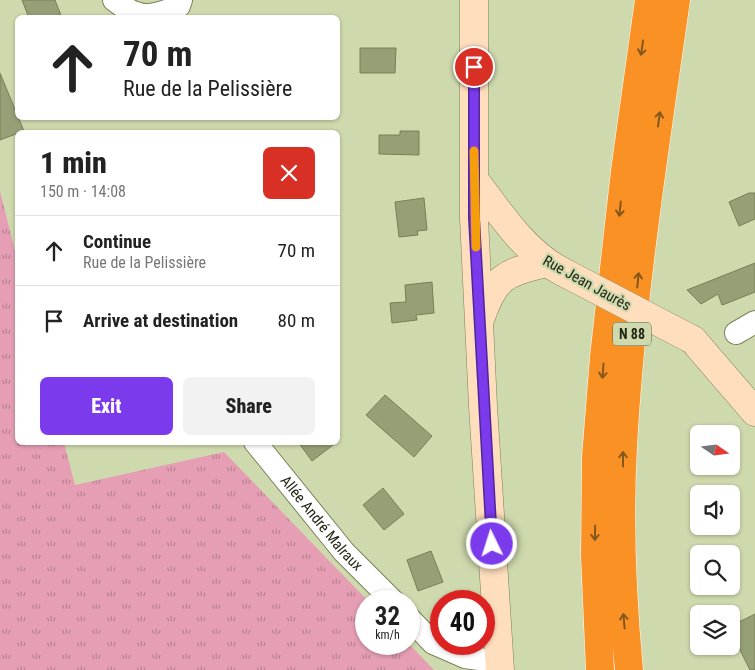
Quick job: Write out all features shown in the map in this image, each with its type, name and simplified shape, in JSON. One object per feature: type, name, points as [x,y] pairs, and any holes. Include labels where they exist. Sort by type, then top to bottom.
[{"type":"highway","name":"N 88","points":[[600,670],[594,556],[596,448],[604,357],[625,171],[649,0]]},
{"type":"highway","name":"N 88","points":[[629,670],[623,602],[622,448],[643,234],[676,0]]},
{"type":"street","points":[[114,0],[128,12],[148,15]]},
{"type":"street","points":[[157,15],[179,6],[181,0]]},
{"type":"street","points":[[420,629],[433,643],[465,657],[500,666],[479,321],[474,179],[474,0]]},
{"type":"street","name":"Rue Jean Jaurès","points":[[474,179],[517,235],[555,267],[693,340],[755,412]]},
{"type":"street","points":[[479,321],[489,294],[497,282],[515,271],[555,267]]},
{"type":"street","points":[[736,333],[755,322]]},
{"type":"street","name":"Allée André Malraux","points":[[257,445],[344,552],[382,590]]},
{"type":"green space","points":[[0,191],[15,251],[15,445],[65,445],[75,485],[224,452],[357,590],[355,590],[355,655],[420,655],[434,670],[0,670]]},
{"type":"building","points":[[22,0],[55,0],[61,15],[28,15]]},
{"type":"building","points":[[360,48],[396,48],[395,73],[360,73]]},
{"type":"building","points":[[0,73],[15,109],[15,120],[19,120],[24,130],[15,130],[15,134],[0,140]]},
{"type":"building","points":[[400,131],[419,131],[419,155],[379,154],[379,135],[400,135]]},
{"type":"building","points":[[749,193],[755,193],[755,219],[739,226],[729,202]]},
{"type":"building","points":[[424,198],[427,230],[417,231],[418,235],[399,237],[395,202]]},
{"type":"building","points":[[755,263],[755,292],[725,304],[722,305],[718,294],[701,304],[687,290]]},
{"type":"building","points":[[432,282],[434,313],[416,315],[417,320],[392,323],[390,303],[406,302],[405,285]]},
{"type":"building","points":[[385,395],[432,436],[414,457],[366,415]]},
{"type":"building","points":[[300,445],[333,445],[312,461]]},
{"type":"building","points":[[383,488],[404,514],[384,530],[363,505]]},
{"type":"building","points":[[431,551],[443,582],[418,590],[407,560]]},
{"type":"building","points":[[755,614],[755,670],[750,670],[740,650],[740,622]]},
{"type":"slow traffic","points":[[474,151],[476,247]]},
{"type":"route","points":[[474,67],[474,218],[492,544]]}]
